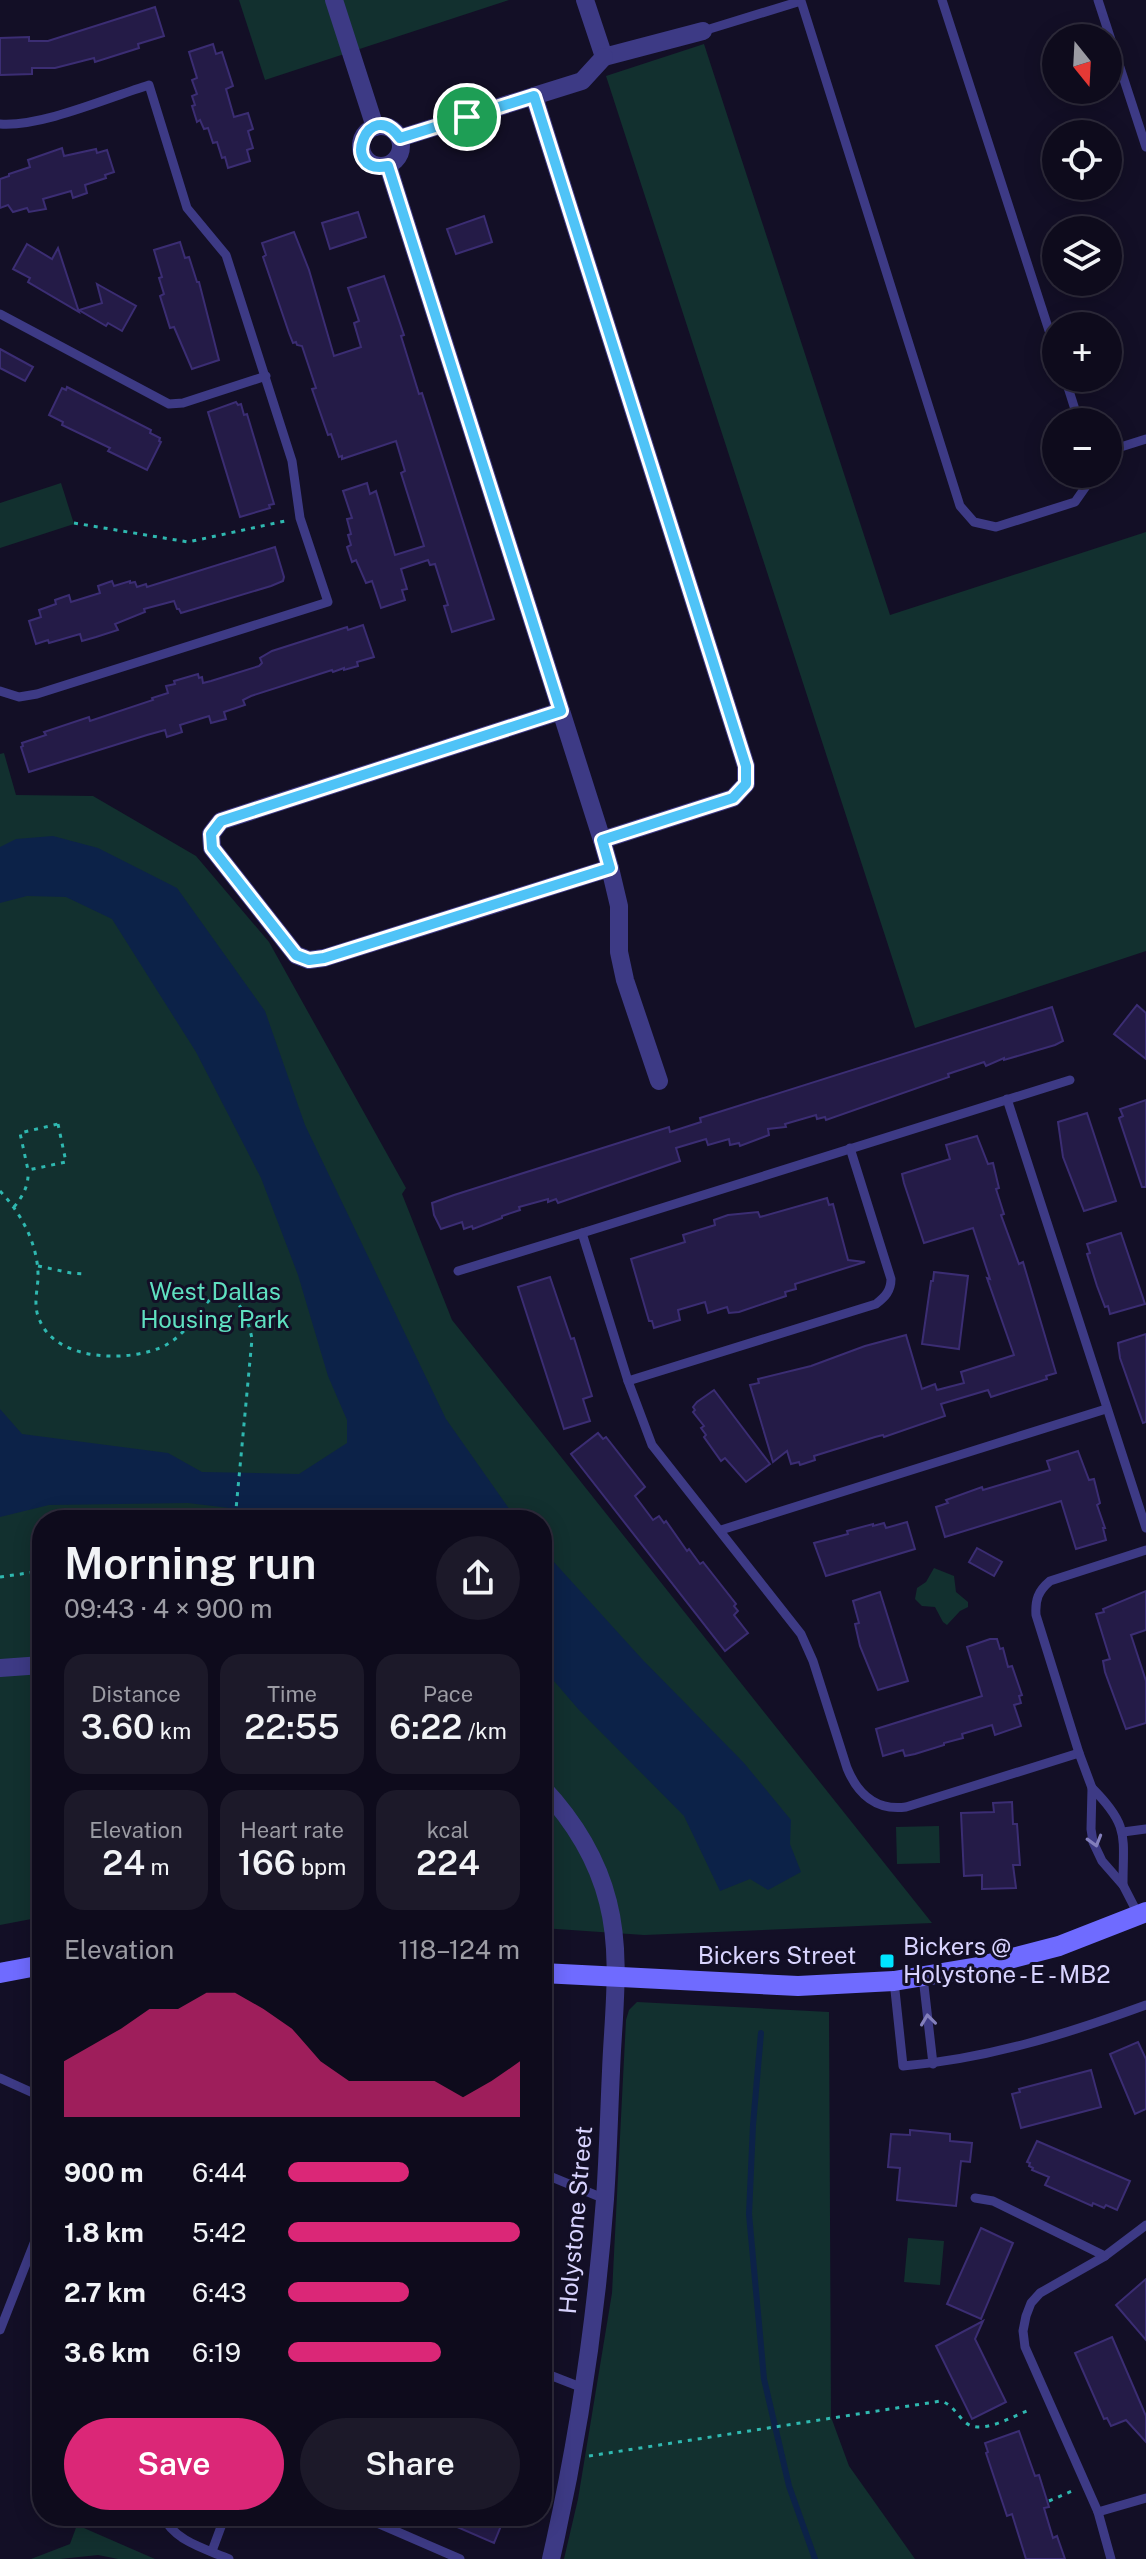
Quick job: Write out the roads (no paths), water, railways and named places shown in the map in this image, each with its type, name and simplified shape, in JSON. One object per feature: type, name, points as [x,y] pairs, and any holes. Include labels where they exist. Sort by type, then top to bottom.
[{"type":"street","points":[[334,0],[375,127]]},
{"type":"street","points":[[585,0],[604,57]]},
{"type":"street","points":[[400,138],[582,81],[604,57],[703,31]]},
{"type":"street","points":[[534,96],[746,766],[746,784],[733,798],[602,840]]},
{"type":"street","points":[[375,127],[391,128],[400,138],[401,151],[388,166],[375,166],[361,152],[362,138],[375,127]]},
{"type":"street","points":[[388,166],[602,840],[619,906],[619,952],[625,980],[659,1081]]},
{"type":"street","points":[[561,711],[221,821],[211,834],[212,848],[296,955],[309,960],[324,958],[610,868]]},
{"type":"street","points":[[0,1668],[32,1666]]},
{"type":"street","name":"Holystone Street","points":[[551,2559],[583,2388],[605,2199],[616,1953],[611,1915],[596,1865],[580,1834],[552,1799]]},
{"type":"street","name":"Bickers Street","points":[[552,1974],[798,1986],[894,1981],[978,1967],[1059,1946],[1142,1914]]},
{"type":"street","points":[[0,1973],[32,1967]]},
{"type":"lane","points":[[703,31],[802,0],[960,506],[974,522],[996,527],[1075,502],[1085,488]]},
{"type":"lane","points":[[942,0],[1043,312]]},
{"type":"lane","points":[[1098,0],[1146,147]]},
{"type":"lane","points":[[0,124],[47,118],[149,85],[187,208],[226,255],[292,461],[300,518],[328,602],[37,694],[19,697],[0,691]]},
{"type":"lane","points":[[0,314],[169,404],[183,403],[266,376]]},
{"type":"lane","points":[[1122,447],[1146,439]]},
{"type":"lane","points":[[458,1271],[1070,1080]]},
{"type":"lane","points":[[1007,1099],[1146,1528]]},
{"type":"lane","points":[[628,1381],[876,1304],[883,1298],[891,1279],[850,1148]]},
{"type":"lane","points":[[582,1233],[628,1381],[652,1445],[801,1634],[813,1661],[851,1777],[868,1800],[886,1807],[906,1807],[1079,1753]]},
{"type":"lane","points":[[721,1530],[1106,1409]]},
{"type":"lane","points":[[1123,1885],[1123,1832],[1110,1808],[1092,1788],[1036,1615],[1036,1599],[1050,1581],[1146,1550]]},
{"type":"lane","points":[[1092,1788],[1093,1842],[1107,1868],[1123,1885],[1142,1914]]},
{"type":"lane","points":[[1123,1832],[1146,1829]]},
{"type":"lane","points":[[923,1977],[933,2064]]},
{"type":"lane","points":[[894,1981],[903,2066],[933,2064],[1017,2047],[1146,2005]]},
{"type":"lane","points":[[0,2078],[32,2092]]},
{"type":"lane","points":[[552,2177],[605,2199]]},
{"type":"lane","points":[[975,2198],[993,2201],[1105,2256]]},
{"type":"lane","points":[[1111,2559],[1098,2512],[1025,2347],[1023,2331],[1031,2303],[1040,2293],[1105,2256],[1146,2225]]},
{"type":"lane","points":[[0,2330],[32,2248]]},
{"type":"lane","points":[[552,2376],[583,2388]]},
{"type":"lane","points":[[1098,2512],[1146,2498]]},
{"type":"lane","points":[[168,2526],[184,2539],[229,2559]]},
{"type":"lane","points":[[212,2551],[221,2526]]},
{"type":"lane","points":[[384,2526],[460,2559]]},
{"type":"water","points":[[53,836],[98,848],[177,888],[265,1011],[305,1125],[446,1419],[510,1510],[246,1510],[188,1503],[49,1505],[0,1517],[0,1409],[22,1434],[168,1453],[202,1472],[299,1474],[347,1443],[347,1420],[328,1376],[298,1275],[261,1178],[196,1052],[112,919],[66,897],[27,896],[0,903],[0,847],[16,839]]},
{"type":"water","points":[[552,1560],[642,1659],[744,1763],[791,1820],[790,1844],[801,1872],[768,1890],[750,1879],[720,1891],[684,1816],[552,1679]]},
{"type":"waterway","points":[[761,2033],[749,2214],[764,2379],[789,2486],[815,2559]]},
{"type":"place","name":"Bickers @ Holystone - E - MB2","points":[[887,1961]]},
{"type":"park label","name":"West Dallas Housing Park","points":[[215,1306]]}]
